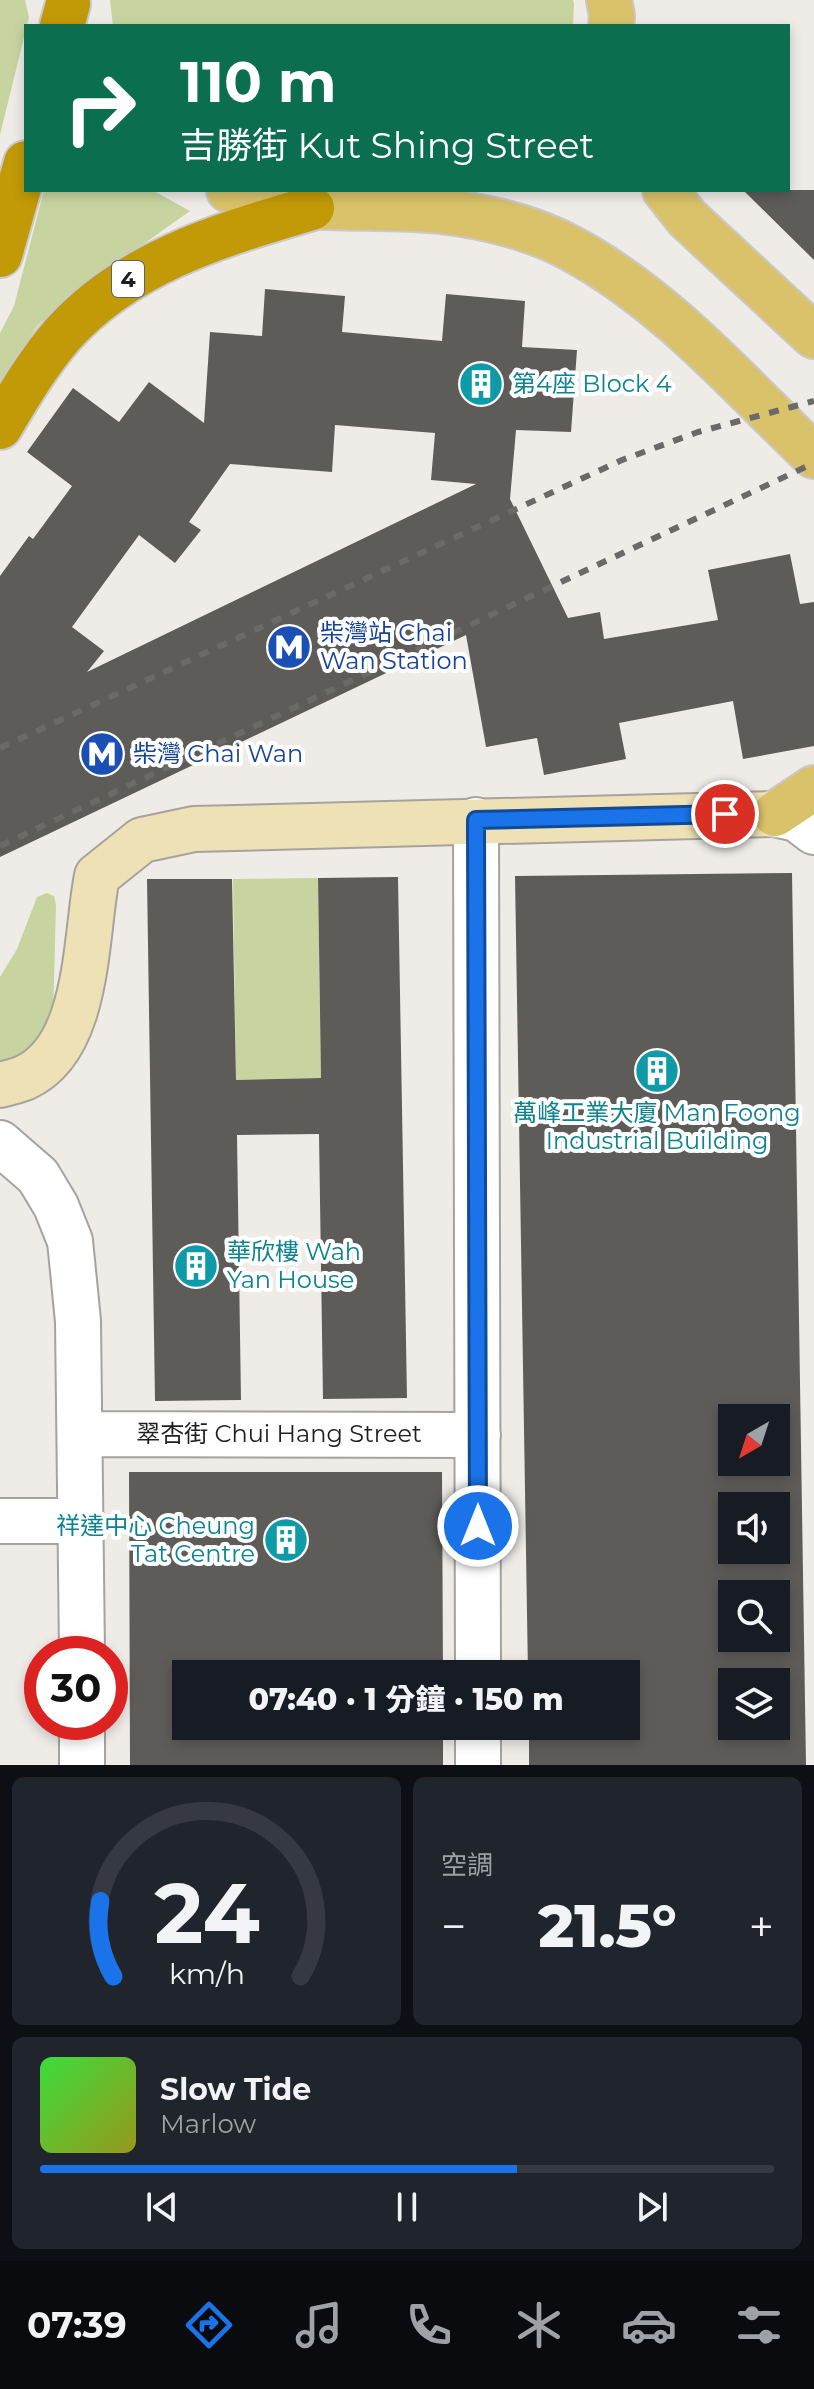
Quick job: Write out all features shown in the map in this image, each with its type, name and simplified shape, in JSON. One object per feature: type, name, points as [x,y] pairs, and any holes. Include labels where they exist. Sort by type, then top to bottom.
[{"type":"highway","points":[[0,255],[24,170]]},
{"type":"highway","name":"4","points":[[0,427],[23,388],[62,335],[109,292],[162,260],[198,244],[312,208]]},
{"type":"main road","points":[[236,192],[275,203],[312,208],[438,211],[497,220],[572,248],[632,286],[676,323],[814,456]]},
{"type":"main road","points":[[438,211],[475,192]]},
{"type":"main road","points":[[667,192],[687,218],[814,336]]},
{"type":"main road","points":[[775,814],[814,788]]},
{"type":"street","points":[[0,1085],[25,1078],[46,1063],[64,1040],[77,1008],[97,876],[142,840],[194,829],[775,814],[797,819],[814,832]]},
{"type":"street","points":[[476,820],[478,1660]]},
{"type":"street","points":[[0,1143],[38,1176],[56,1206],[70,1241],[78,1321],[82,1636]]},
{"type":"street","name":"翠杏街 Chui Hang Street","points":[[80,1434],[478,1435]]},
{"type":"street","points":[[0,1521],[82,1521]]},
{"type":"street","points":[[82,1740],[82,1765]]},
{"type":"street","points":[[478,1740],[478,1765]]},
{"type":"green space","points":[[0,0],[25,0],[29,17],[27,24],[24,24],[24,37],[0,135]]},
{"type":"green space","points":[[110,0],[573,0],[574,3],[573,24],[113,24]]},
{"type":"green space","points":[[43,192],[156,192],[190,211],[69,297],[37,326],[0,384],[0,333],[14,306]]},
{"type":"green space","points":[[318,878],[321,1078],[236,1080],[233,879]]},
{"type":"green space","points":[[47,893],[54,896],[56,905],[53,1019],[33,1054],[0,1073],[0,977],[17,949],[37,897]]},
{"type":"building","points":[[814,190],[814,260],[745,192]]},
{"type":"building","points":[[265,289],[345,296],[342,332],[442,341],[446,294],[525,301],[522,347],[577,350],[571,432],[516,430],[510,499],[568,618],[600,612],[604,639],[718,620],[708,570],[790,554],[800,604],[814,602],[814,746],[743,759],[733,701],[619,723],[626,759],[544,775],[537,738],[486,747],[466,635],[0,857],[0,576],[29,536],[33,539],[72,486],[27,452],[73,388],[119,422],[149,382],[204,423],[210,332],[262,336]],"holes":[[[335,425],[435,433],[431,480],[476,484],[87,672],[104,651],[72,627],[139,535],[175,563],[201,530],[189,522],[230,464],[332,472]]]},
{"type":"building","points":[[792,873],[806,1765],[529,1765],[529,1740],[640,1740],[640,1660],[528,1660],[515,876]]},
{"type":"building","name":"華欣樓 Wah Yan House","points":[[398,877],[407,1398],[323,1399],[319,1134],[237,1135],[241,1400],[155,1401],[147,879],[232,879],[236,1080],[321,1078],[318,878]]},
{"type":"building","name":"祥達中心 Cheung Tat Centre","points":[[129,1472],[442,1472],[443,1660],[172,1660],[172,1740],[443,1740],[443,1765],[130,1765]]},
{"type":"railway","points":[[0,748],[622,460],[698,432],[814,401]]},
{"type":"railway","points":[[0,846],[814,463]]},
{"type":"place","name":"第4座 Block 4","points":[[481,384]]},
{"type":"place","name":"柴灣站 Chai Wan Station","points":[[289,647]]},
{"type":"place","name":"柴灣 Chai Wan","points":[[102,754]]},
{"type":"place","name":"萬峰工業大廈 Man Foong Industrial Building","points":[[657,1071]]},
{"type":"place","name":"華欣樓 Wah Yan House","points":[[196,1266]]},
{"type":"place","name":"祥達中心 Cheung Tat Centre","points":[[286,1540]]},
{"type":"route","points":[[478,1526],[476,820],[725,814]]}]
